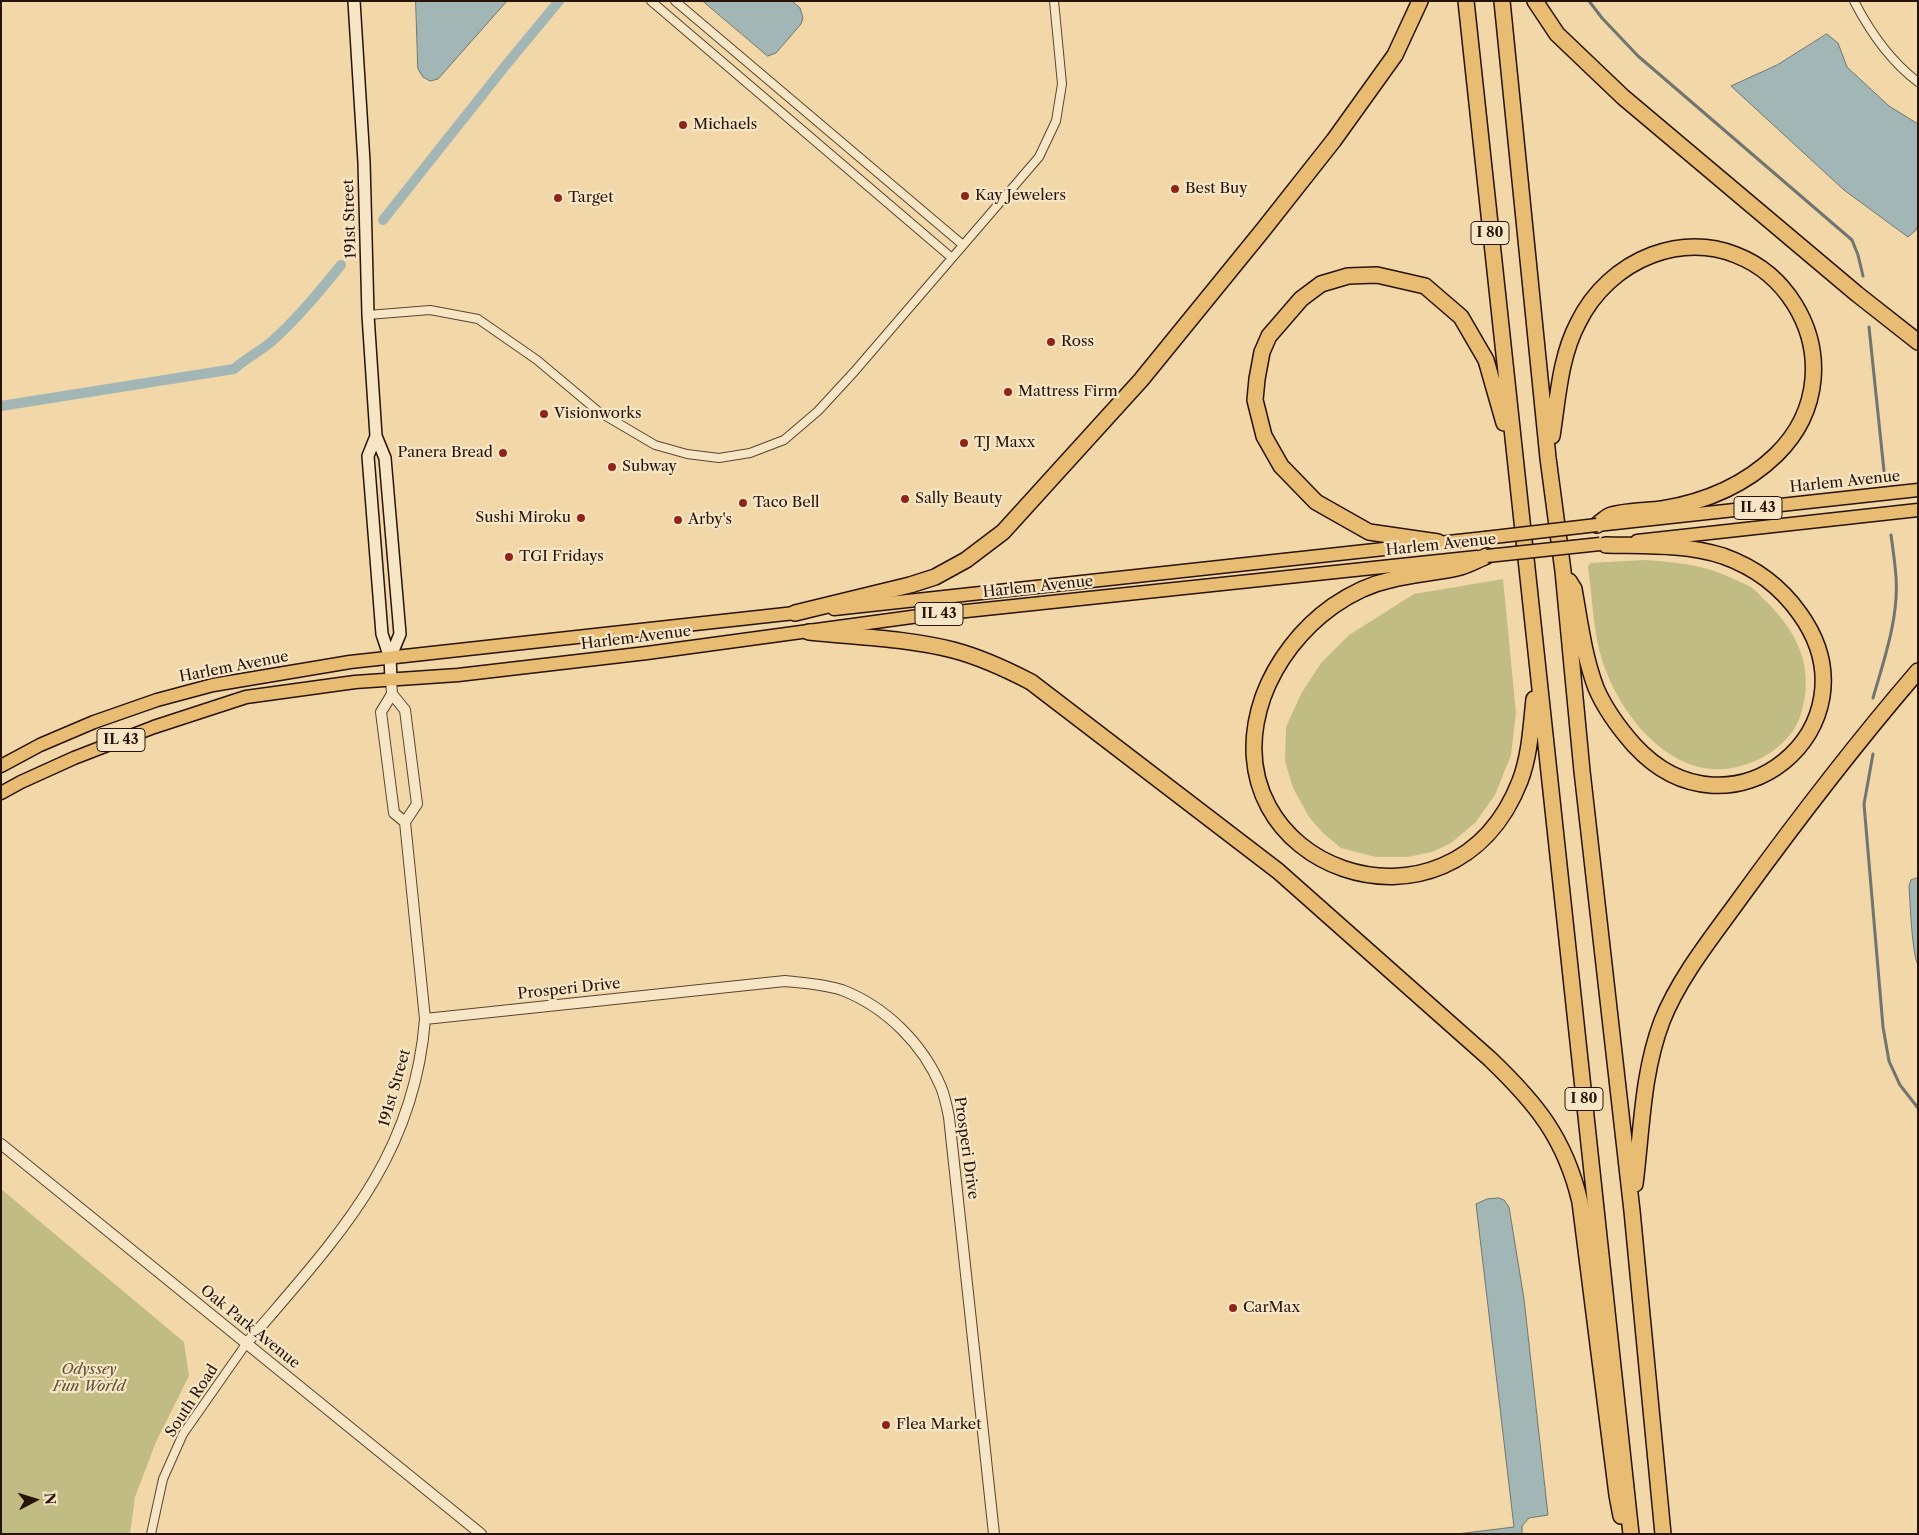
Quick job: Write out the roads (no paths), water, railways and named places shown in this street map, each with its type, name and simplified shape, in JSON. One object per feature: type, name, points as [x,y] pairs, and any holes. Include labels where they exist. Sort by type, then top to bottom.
[{"type":"highway","points":[[795,613],[910,585],[935,577],[966,560],[1003,532],[1141,380],[1264,230],[1340,132],[1396,55],[1420,1]]},
{"type":"highway","name":"I 80","points":[[1466,1],[1632,1534]]},
{"type":"highway","name":"I 80","points":[[1502,1],[1548,458],[1563,571],[1582,772],[1632,1211],[1663,1534]]},
{"type":"highway","points":[[1535,1],[1557,34],[1622,97],[1857,294],[1918,342]]},
{"type":"highway","points":[[1548,458],[1564,362],[1572,335],[1586,308],[1602,288],[1622,270],[1663,251],[1693,247],[1711,248],[1732,253],[1757,266],[1770,275],[1788,294],[1797,307],[1808,332],[1813,356],[1814,374],[1805,412],[1799,425],[1784,447],[1765,465],[1746,478],[1712,496],[1661,509],[1610,516],[1597,525]]},
{"type":"highway","points":[[1438,542],[1369,532],[1316,502],[1281,466],[1264,436],[1256,400],[1257,379],[1262,352],[1269,336],[1286,314],[1301,299],[1321,284],[1348,276],[1377,275],[1425,286],[1461,317],[1486,360],[1515,464]]},
{"type":"highway","points":[[1563,571],[1574,589],[1585,651],[1597,690],[1619,726],[1649,759],[1678,777],[1696,783],[1715,786],[1731,785],[1758,778],[1786,760],[1801,745],[1812,727],[1820,708],[1823,688],[1822,664],[1819,650],[1805,620],[1793,604],[1781,591],[1758,573],[1721,556],[1684,548],[1603,544]]},
{"type":"highway","points":[[1487,556],[1459,568],[1390,580],[1371,587],[1333,606],[1315,620],[1297,639],[1272,676],[1256,722],[1254,749],[1256,766],[1265,797],[1274,814],[1286,830],[1314,855],[1332,865],[1358,874],[1384,877],[1412,875],[1457,858],[1490,830],[1507,807],[1520,781],[1530,742],[1537,665]]},
{"type":"highway","points":[[808,632],[925,644],[954,650],[1003,668],[1031,682],[1278,871],[1483,1052],[1523,1091],[1554,1133],[1571,1170],[1580,1202],[1617,1495],[1625,1534]]},
{"type":"highway","points":[[1632,1211],[1645,1082],[1663,1020],[1673,998],[1694,962],[1760,871],[1863,738],[1918,671]]},
{"type":"main road","name":"191st Street","points":[[354,1],[364,162],[368,315],[376,436],[385,458],[400,634],[390,658]]},
{"type":"main road","name":"191st Street","points":[[376,436],[368,456],[382,634],[390,658],[391,679]]},
{"type":"main road","name":"Harlem Avenue","points":[[1,766],[40,745],[94,722],[157,700],[213,686],[350,662],[1918,490]]},
{"type":"main road","name":"Harlem Avenue","points":[[1,793],[74,758],[146,730],[246,697],[354,682],[458,675],[808,632],[918,616],[1918,510]]},
{"type":"street","points":[[651,1],[952,258]]},
{"type":"street","points":[[676,1],[963,245]]},
{"type":"street","points":[[368,315],[430,310],[478,319],[537,360],[599,412],[655,445],[687,454],[719,458],[750,453],[784,440],[818,411],[1040,157],[1056,121],[1062,84],[1054,1]]},
{"type":"street","points":[[1854,1],[1866,24],[1901,69],[1918,82]]},
{"type":"street","name":"191st Street","points":[[391,679],[392,694],[381,712],[394,813],[405,822]]},
{"type":"street","name":"191st Street","points":[[246,1344],[354,1214],[382,1169],[410,1103],[423,1044],[425,1019],[405,822],[417,804],[405,710],[392,694]]},
{"type":"street","name":"Prosperi Drive","points":[[425,1019],[785,981],[841,990],[868,1002],[892,1020],[912,1040],[929,1063],[942,1089],[950,1117],[994,1534]]},
{"type":"street","name":"Oak Park Avenue","points":[[1,1144],[481,1534]]},
{"type":"street","name":"South Road","points":[[151,1534],[163,1479],[183,1434],[246,1344]]},
{"type":"waterway","points":[[383,220],[559,1]]},
{"type":"waterway","points":[[1589,1],[1602,18],[1638,56],[1852,240],[1863,276]]},
{"type":"waterway","points":[[1,406],[234,369],[281,333],[341,265]]},
{"type":"waterway","points":[[1869,327],[1884,471]]},
{"type":"waterway","points":[[1873,698],[1890,638],[1895,607],[1896,577],[1891,535]]},
{"type":"waterway","points":[[1873,754],[1864,804],[1883,1027],[1889,1061],[1900,1085],[1918,1108]]},
{"type":"place","name":"Michaels","points":[[683,125]]},
{"type":"place","name":"Best Buy","points":[[1175,189]]},
{"type":"place","name":"Kay Jewelers","points":[[965,196]]},
{"type":"place","name":"Target","points":[[558,198]]},
{"type":"place","name":"Ross","points":[[1051,342]]},
{"type":"place","name":"Mattress Firm","points":[[1008,392]]},
{"type":"place","name":"Visionworks","points":[[544,414]]},
{"type":"place","name":"TJ Maxx","points":[[964,443]]},
{"type":"place","name":"Panera Bread","points":[[503,453]]},
{"type":"place","name":"Subway","points":[[612,467]]},
{"type":"place","name":"Sally Beauty","points":[[905,499]]},
{"type":"place","name":"Taco Bell","points":[[743,503]]},
{"type":"place","name":"Sushi Miroku","points":[[581,518]]},
{"type":"place","name":"Arby's","points":[[678,520]]},
{"type":"place","name":"TGI Fridays","points":[[509,557]]},
{"type":"place","name":"CarMax","points":[[1233,1308]]},
{"type":"place","name":"Flea Market","points":[[886,1425]]},
{"type":"park label","name":"Odyssey Fun World","points":[[89,1378]]}]
